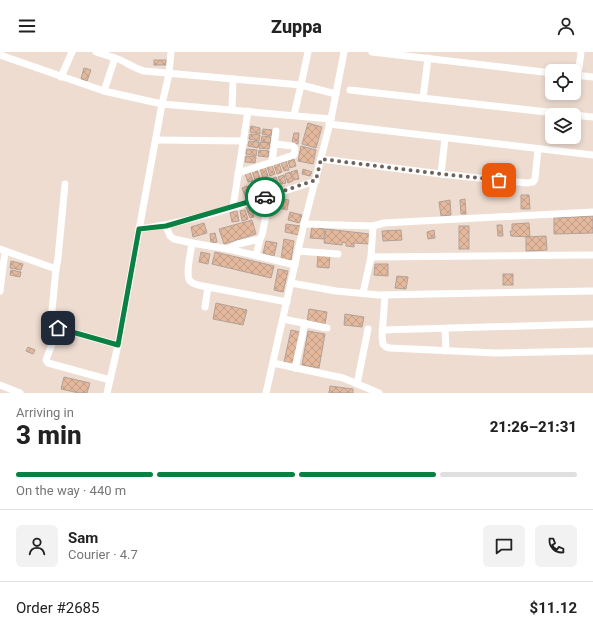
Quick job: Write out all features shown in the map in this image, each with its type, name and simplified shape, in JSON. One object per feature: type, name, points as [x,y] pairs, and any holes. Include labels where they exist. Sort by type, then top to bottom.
[{"type":"street","points":[[61,77],[72,52]]},
{"type":"street","points":[[96,52],[121,60],[136,69],[169,74],[301,85],[336,94]]},
{"type":"street","points":[[107,393],[118,345],[162,104],[169,74],[171,52]]},
{"type":"street","points":[[294,115],[308,52]]},
{"type":"street","points":[[266,393],[304,224],[330,122],[344,52]]},
{"type":"street","points":[[372,52],[545,71]]},
{"type":"street","points":[[578,64],[581,52]]},
{"type":"street","points":[[0,55],[104,91],[162,104],[294,115],[330,122],[445,138],[593,155]]},
{"type":"street","points":[[104,91],[114,58]]},
{"type":"street","points":[[423,98],[428,58]]},
{"type":"street","points":[[581,76],[593,77]]},
{"type":"street","points":[[232,109],[233,79]]},
{"type":"street","points":[[350,90],[545,112]]},
{"type":"street","points":[[233,207],[248,111]]},
{"type":"street","points":[[581,116],[593,117]]},
{"type":"street","points":[[272,162],[276,131]]},
{"type":"street","points":[[441,174],[445,138]]},
{"type":"street","points":[[156,140],[244,141]]},
{"type":"street","points":[[238,173],[294,155],[295,149],[293,146],[275,144]]},
{"type":"street","points":[[321,159],[527,183],[533,182],[535,179],[538,148]]},
{"type":"street","points":[[139,229],[166,226],[270,196],[316,180]]},
{"type":"street","points":[[65,184],[51,321],[58,328],[118,345]]},
{"type":"street","points":[[256,256],[270,196]]},
{"type":"street","points":[[304,224],[373,226],[384,223],[593,212]]},
{"type":"street","points":[[166,226],[170,236],[174,239],[228,249],[295,265]]},
{"type":"street","points":[[363,293],[371,257],[373,226]]},
{"type":"street","points":[[228,249],[238,244],[260,239]]},
{"type":"street","points":[[192,243],[188,275],[194,284],[287,302]]},
{"type":"street","points":[[0,291],[3,250],[56,269]]},
{"type":"street","points":[[298,251],[338,254]]},
{"type":"street","points":[[371,257],[593,255]]},
{"type":"street","points":[[291,283],[336,291],[385,295],[593,291]]},
{"type":"street","points":[[205,307],[208,287]]},
{"type":"street","points":[[385,295],[382,330],[383,344],[386,347],[446,351],[528,353],[593,351]]},
{"type":"street","points":[[283,319],[327,328]]},
{"type":"street","points":[[295,368],[305,324]]},
{"type":"street","points":[[382,330],[593,324]]},
{"type":"street","points":[[58,328],[46,360],[48,363],[110,380]]},
{"type":"street","points":[[359,388],[368,329]]},
{"type":"street","points":[[445,329],[446,351]]},
{"type":"street","points":[[273,363],[343,378],[359,388],[379,393]]},
{"type":"street","points":[[1,387],[20,393]]},
{"type":"building","points":[[154,60],[166,60],[166,65],[154,65]]},
{"type":"building","points":[[84,68],[91,70],[87,81],[81,79]]},
{"type":"building","points":[[308,123],[322,127],[316,148],[302,144]]},
{"type":"building","points":[[251,126],[260,128],[260,134],[250,132]]},
{"type":"building","points":[[263,129],[272,130],[271,136],[262,134]]},
{"type":"building","points":[[294,133],[299,133],[298,144],[292,143]]},
{"type":"building","points":[[250,134],[260,135],[259,141],[249,139]]},
{"type":"building","points":[[262,136],[271,137],[270,143],[261,141]]},
{"type":"building","points":[[249,141],[259,142],[258,148],[248,146]]},
{"type":"building","points":[[260,142],[270,143],[269,149],[259,148]]},
{"type":"building","points":[[301,146],[316,150],[313,164],[298,161]]},
{"type":"building","points":[[247,149],[257,150],[256,156],[246,154]]},
{"type":"building","points":[[259,150],[269,151],[268,157],[258,156]]},
{"type":"building","points":[[246,156],[256,157],[255,163],[245,162]]},
{"type":"building","points":[[294,159],[296,166],[290,168],[288,161]]},
{"type":"building","points":[[286,161],[289,170],[284,171],[281,163]]},
{"type":"building","points":[[279,163],[282,172],[277,174],[274,165]]},
{"type":"building","points":[[272,165],[275,174],[270,176],[267,167]]},
{"type":"building","points":[[265,167],[268,176],[263,178],[260,169]]},
{"type":"building","points":[[303,169],[312,172],[310,176],[302,174]]},
{"type":"building","points":[[257,170],[260,178],[255,180],[252,171]]},
{"type":"building","points":[[297,170],[299,179],[294,180],[291,172]]},
{"type":"building","points":[[250,172],[253,181],[248,182],[245,174]]},
{"type":"building","points":[[290,172],[293,181],[288,183],[285,174]]},
{"type":"building","points":[[284,175],[286,183],[281,184],[278,177]]},
{"type":"building","points":[[276,177],[279,186],[273,187],[271,179]]},
{"type":"building","points":[[269,179],[271,187],[267,189],[264,181]]},
{"type":"building","points":[[262,181],[265,190],[260,191],[257,183]]},
{"type":"building","points":[[255,183],[258,192],[253,194],[250,185]]},
{"type":"building","points":[[247,186],[250,195],[245,196],[242,188]]},
{"type":"building","points":[[521,195],[529,195],[530,209],[521,209]]},
{"type":"building","points":[[277,198],[289,200],[287,210],[275,207]]},
{"type":"building","points":[[465,199],[466,214],[461,214],[460,200]]},
{"type":"building","points":[[450,200],[451,215],[441,216],[439,202]]},
{"type":"building","points":[[251,205],[254,217],[250,218],[246,207]]},
{"type":"building","points":[[245,210],[248,219],[242,221],[240,211]]},
{"type":"building","points":[[237,211],[239,221],[232,222],[230,212]]},
{"type":"building","points":[[290,212],[302,215],[299,223],[288,220]]},
{"type":"building","points":[[593,216],[593,233],[554,234],[554,218]]},
{"type":"building","points":[[252,220],[256,234],[224,244],[219,229]]},
{"type":"building","points":[[204,223],[207,233],[193,237],[191,227]]},
{"type":"building","points":[[529,223],[530,237],[511,236],[510,231],[512,231],[512,224]]},
{"type":"building","points":[[286,224],[300,226],[299,235],[285,232]]},
{"type":"building","points":[[497,225],[502,225],[503,236],[498,236]]},
{"type":"building","points":[[459,226],[469,226],[469,249],[459,249]]},
{"type":"building","points":[[312,227],[325,229],[324,239],[310,238]]},
{"type":"building","points":[[326,229],[370,234],[369,244],[354,243],[354,247],[346,246],[346,243],[343,242],[342,245],[324,243]]},
{"type":"building","points":[[401,230],[402,240],[383,241],[382,231]]},
{"type":"building","points":[[434,230],[435,238],[428,239],[427,232]]},
{"type":"building","points":[[215,233],[217,242],[211,243],[210,234]]},
{"type":"building","points":[[546,236],[547,250],[526,251],[526,237]]},
{"type":"building","points":[[284,239],[294,241],[291,260],[281,259]]},
{"type":"building","points":[[266,241],[277,243],[274,256],[263,254]]},
{"type":"building","points":[[201,252],[210,254],[208,264],[199,262]]},
{"type":"building","points":[[215,252],[274,266],[271,278],[212,264]]},
{"type":"building","points":[[318,254],[330,255],[329,268],[317,267]]},
{"type":"building","points":[[11,261],[23,264],[21,270],[10,268]]},
{"type":"building","points":[[375,264],[388,264],[388,276],[374,275]]},
{"type":"building","points":[[278,269],[288,271],[283,292],[274,290]]},
{"type":"building","points":[[11,270],[21,272],[20,277],[10,275]]},
{"type":"building","points":[[503,274],[513,274],[513,285],[503,285]]},
{"type":"building","points":[[397,276],[408,277],[406,289],[395,288]]},
{"type":"building","points":[[216,303],[247,310],[243,325],[213,319]]},
{"type":"building","points":[[309,309],[327,312],[325,324],[307,321]]},
{"type":"building","points":[[345,314],[364,317],[362,327],[344,325]]},
{"type":"building","points":[[291,330],[300,332],[293,364],[284,362]]},
{"type":"building","points":[[308,331],[325,334],[319,368],[302,365]]},
{"type":"building","points":[[28,347],[35,350],[33,354],[26,351]]},
{"type":"building","points":[[64,377],[90,383],[87,393],[79,393],[61,389]]},
{"type":"building","points":[[330,386],[353,389],[353,393],[329,393]]},
{"type":"way so far","points":[[265,197],[316,180],[321,159],[499,180]]},
{"type":"route","points":[[58,328],[118,345],[139,229],[166,226],[265,197]]}]
